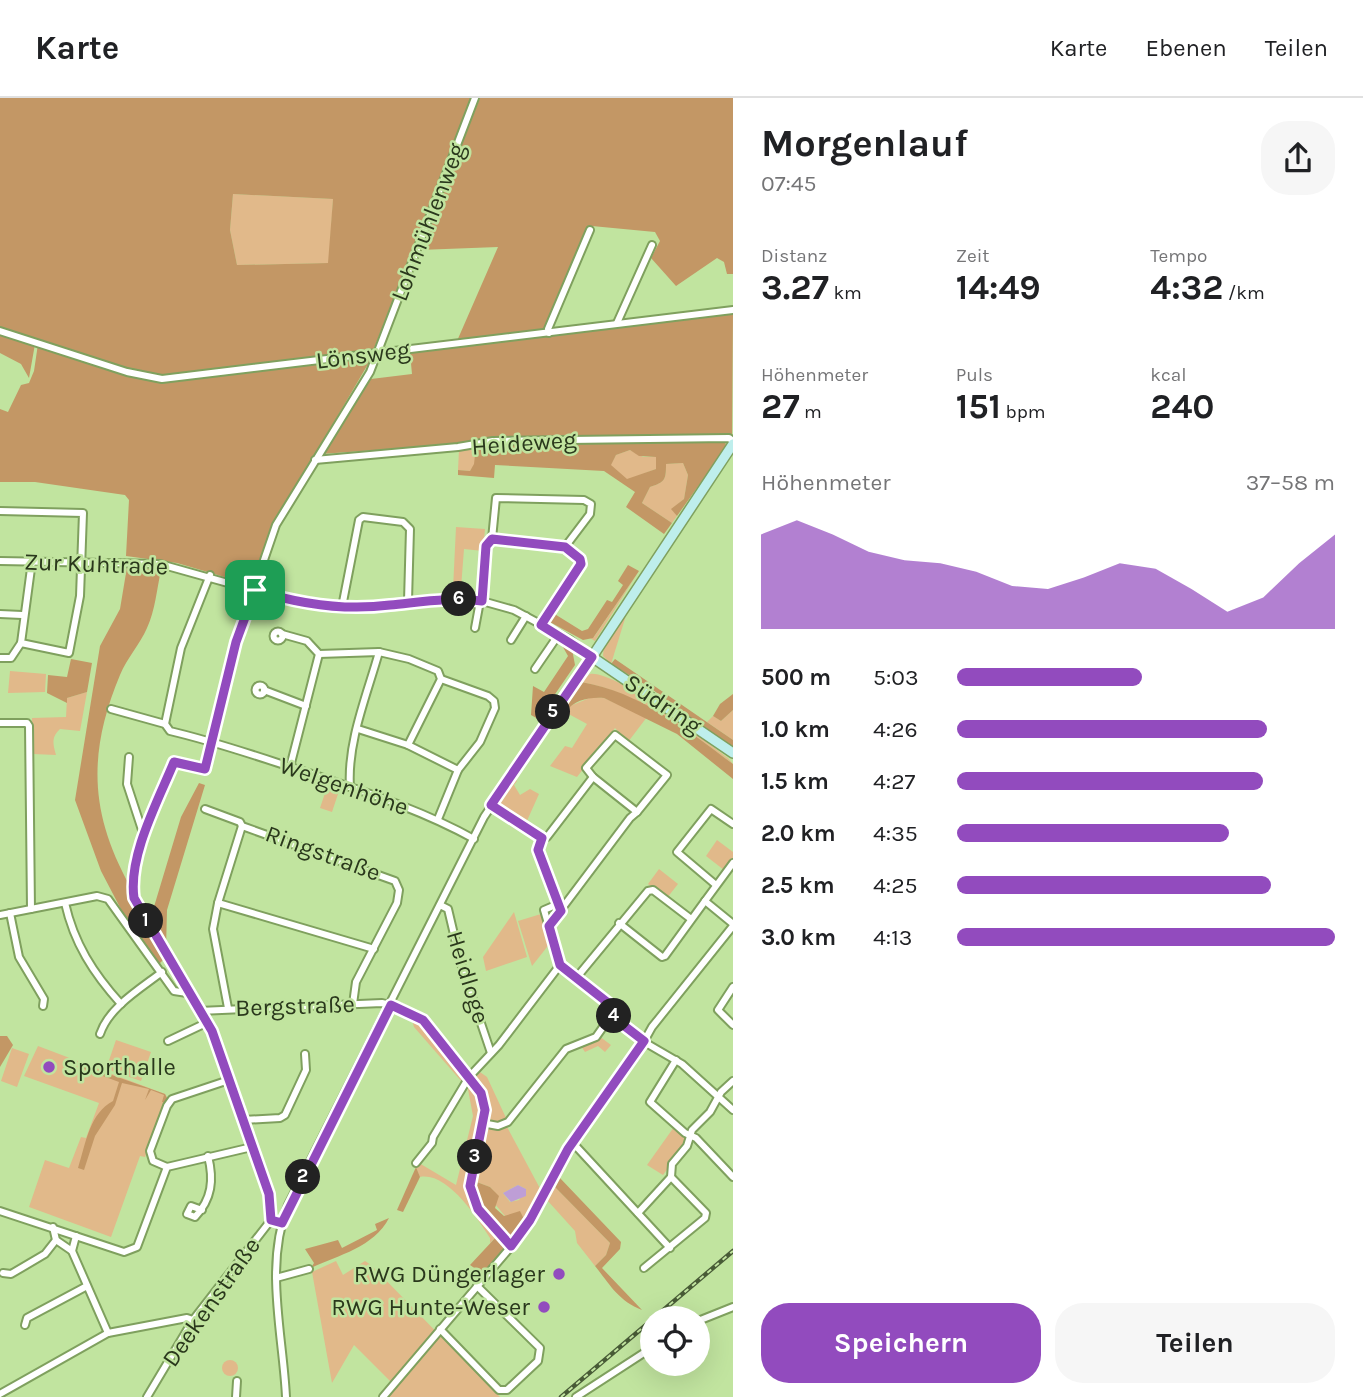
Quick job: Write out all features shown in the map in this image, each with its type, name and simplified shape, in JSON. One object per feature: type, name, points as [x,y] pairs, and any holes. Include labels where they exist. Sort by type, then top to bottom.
[{"type":"main road","points":[[592,657],[733,443]]},
{"type":"main road","name":"Südring","points":[[592,657],[733,753]]},
{"type":"street","name":"Lohmühlenweg","points":[[144,836],[174,762],[205,769],[236,642],[276,525],[370,372],[475,98]]},
{"type":"street","points":[[549,332],[590,230]]},
{"type":"street","points":[[617,323],[652,245]]},
{"type":"street","name":"Lönsweg","points":[[0,331],[156,379],[733,310]]},
{"type":"street","name":"Heideweg","points":[[315,460],[456,448],[493,441],[729,438],[733,443]]},
{"type":"street","points":[[475,628],[481,601],[486,546],[492,539],[495,500],[499,496],[584,500],[591,504],[590,514],[565,547]]},
{"type":"street","points":[[0,511],[83,513],[80,596],[69,653],[20,643]]},
{"type":"street","points":[[342,607],[359,520],[363,517],[402,523],[410,529],[408,601]]},
{"type":"street","points":[[492,539],[565,547],[580,559],[581,564],[541,625]]},
{"type":"street","name":"Zur Kuhtrade","points":[[0,561],[146,562],[210,576],[305,603],[342,607],[461,598],[481,601],[526,616],[559,634],[592,657]]},
{"type":"street","points":[[0,658],[11,658],[20,643],[32,561]]},
{"type":"street","points":[[164,724],[181,648],[210,576]]},
{"type":"street","points":[[0,614],[22,615]]},
{"type":"street","points":[[511,640],[526,616]]},
{"type":"street","points":[[282,634],[307,641],[319,654],[379,652],[409,659],[438,671],[442,679],[488,696],[494,702],[487,729],[458,770],[438,819]]},
{"type":"street","points":[[535,669],[559,634]]},
{"type":"street","points":[[350,787],[348,766],[379,652]]},
{"type":"street","points":[[289,767],[319,654]]},
{"type":"street","points":[[286,1397],[276,1278],[276,1244],[282,1223],[491,805],[592,657]]},
{"type":"street","points":[[408,745],[442,679]]},
{"type":"street","points":[[264,690],[306,706]]},
{"type":"street","name":"Welgenhöhe","points":[[111,709],[164,724],[170,732],[212,740],[350,787],[438,819],[474,838]]},
{"type":"street","points":[[0,723],[27,723],[31,775],[31,909]]},
{"type":"street","points":[[358,729],[408,745],[458,770]]},
{"type":"street","points":[[549,926],[592,864],[637,812],[667,775],[615,734],[586,768],[593,777],[637,812]]},
{"type":"street","points":[[128,757],[127,784],[144,836],[133,881],[134,898],[206,1023],[269,1194],[271,1220]]},
{"type":"street","points":[[542,838],[547,837],[593,777]]},
{"type":"street","points":[[491,805],[542,838]]},
{"type":"street","name":"Ringstraße","points":[[205,809],[240,821],[242,826],[218,903],[214,943],[228,1008]]},
{"type":"street","points":[[716,885],[677,852],[711,809],[733,824]]},
{"type":"street","name":"Ringstraße","points":[[242,826],[395,881],[399,890],[397,904],[356,982],[353,1004]]},
{"type":"street","points":[[542,838],[538,850],[559,908]]},
{"type":"street","points":[[619,923],[662,957],[665,956],[733,863]]},
{"type":"street","points":[[577,977],[648,891],[653,890],[691,919]]},
{"type":"street","points":[[0,915],[97,896],[108,899],[174,991],[187,992]]},
{"type":"street","points":[[383,1397],[511,1246],[530,1220],[573,1143],[652,1027],[733,925],[705,901]]},
{"type":"street","points":[[65,902],[70,926],[83,955],[121,1004]]},
{"type":"street","points":[[218,903],[374,949]]},
{"type":"street","name":"Heidloge","points":[[440,905],[448,909],[461,964],[491,1053]]},
{"type":"street","points":[[482,1123],[498,1126],[508,1122],[566,1049],[596,1037],[617,1012],[560,965],[544,910],[559,908]]},
{"type":"street","points":[[10,913],[19,957],[44,999],[43,1006]]},
{"type":"street","name":"Heidloge","points":[[416,1163],[432,1143],[469,1077],[560,965]]},
{"type":"street","points":[[100,1034],[105,1022],[121,1004],[162,972]]},
{"type":"street","points":[[733,987],[718,1010],[733,1025]]},
{"type":"street","name":"Bergstraße","points":[[198,1011],[353,1004],[391,1005]]},
{"type":"street","points":[[391,1005],[423,1020],[469,1077],[484,1101],[482,1123],[470,1175],[472,1195],[488,1222],[511,1246]]},
{"type":"street","points":[[614,1018],[644,1041],[676,1060],[733,1110]]},
{"type":"street","points":[[168,1041],[206,1023]]},
{"type":"street","points":[[243,1120],[280,1118],[285,1115],[306,1070],[305,1054]]},
{"type":"street","points":[[676,1060],[650,1102],[690,1135],[733,1177]]},
{"type":"street","points":[[229,1080],[172,1099],[167,1106],[150,1158],[167,1167],[253,1147]]},
{"type":"street","points":[[638,1213],[671,1177],[671,1164],[687,1146],[690,1135],[733,1081]]},
{"type":"street","points":[[573,1143],[670,1248]]},
{"type":"street","points":[[202,1210],[213,1179],[208,1156]]},
{"type":"street","points":[[0,1211],[124,1252],[132,1251],[137,1247],[167,1167]]},
{"type":"street","points":[[644,1268],[705,1218],[706,1213],[671,1177]]},
{"type":"street","name":"Deekenstraße","points":[[147,1397],[193,1320],[271,1220],[282,1223]]},
{"type":"street","points":[[4,1273],[11,1274],[45,1254],[55,1240],[53,1227]]},
{"type":"street","points":[[72,1251],[76,1236]]},
{"type":"street","points":[[55,1240],[72,1251],[108,1333]]},
{"type":"street","points":[[276,1278],[309,1269]]},
{"type":"street","points":[[25,1325],[27,1318],[87,1286]]},
{"type":"street","points":[[440,1329],[499,1390],[507,1390],[538,1361],[540,1348],[478,1286]]},
{"type":"street","points":[[710,1316],[733,1307]]},
{"type":"street","points":[[0,1394],[108,1333],[187,1318],[193,1320]]},
{"type":"street","points":[[576,1397],[640,1355]]},
{"type":"street","points":[[236,1397],[237,1381]]},
{"type":"shaded area","points":[[0,98],[473,98],[373,351],[165,377],[147,375],[0,328]],"holes":[[[233,194],[333,199],[328,263],[237,265],[230,230]]]},
{"type":"shaded area","points":[[480,98],[733,98],[733,274],[727,274],[724,262],[717,258],[676,286],[651,258],[660,241],[655,232],[592,226],[583,236],[543,331],[457,341],[498,247],[419,250]]},
{"type":"shaded area","points":[[233,194],[333,199],[329,263],[237,265],[230,230]]},
{"type":"shaded area","points":[[733,311],[732,437],[554,437],[321,454],[371,379],[412,374],[410,353]]},
{"type":"shaded area","points":[[0,332],[35,344],[29,378],[21,364],[0,353]]},
{"type":"shaded area","points":[[38,344],[160,383],[368,357],[371,359],[279,516],[252,585],[177,563],[126,556],[129,500],[125,495],[35,482],[0,482],[0,409],[8,412],[21,385],[29,383],[34,371]]},
{"type":"shaded area","points":[[725,439],[726,447],[677,516],[671,509],[684,499],[688,475],[683,463],[666,464],[664,480],[650,487],[642,503],[672,523],[664,534],[626,507],[635,492],[604,471],[495,465],[494,478],[458,475],[458,470],[470,471],[474,464],[476,446],[493,443]],"holes":[[[630,450],[639,456],[656,457],[656,469],[627,479],[611,465],[616,455]]]},
{"type":"shaded area","points":[[476,446],[475,464],[470,471],[458,470],[459,450]]},
{"type":"shaded area","points":[[630,450],[643,457],[657,457],[656,469],[627,480],[610,466],[616,455]]},
{"type":"shaded area","points":[[683,463],[688,475],[684,499],[672,509],[677,516],[672,523],[642,503],[650,487],[664,480],[666,464]]},
{"type":"shaded area","points":[[456,527],[485,529],[483,551],[464,549],[461,588],[453,589]]},
{"type":"shaded area","points":[[628,565],[639,571],[593,638],[583,640],[548,621],[553,613],[582,631],[588,629],[607,600],[612,602],[623,585],[618,581]]},
{"type":"shaded area","points":[[127,567],[161,570],[150,621],[123,669],[102,730],[98,756],[100,807],[116,859],[130,886],[131,898],[164,959],[159,964],[124,915],[101,871],[75,800],[100,646],[120,609]]},
{"type":"shaded area","points":[[639,571],[595,641],[590,638],[594,637]]},
{"type":"shaded area","points":[[628,609],[611,664],[603,656],[604,645]]},
{"type":"shaded area","points":[[559,640],[572,649],[575,665],[538,719],[531,715],[533,686],[544,692],[568,656]]},
{"type":"shaded area","points":[[71,659],[92,663],[87,692],[67,698],[67,703],[47,693],[48,675],[67,677]]},
{"type":"shaded area","points":[[615,659],[733,740],[733,749],[649,687],[611,664]]},
{"type":"shaded area","points":[[10,671],[46,674],[45,692],[8,693]]},
{"type":"shaded area","points":[[590,674],[619,683],[638,694],[700,737],[733,764],[642,703],[602,687],[581,682]]},
{"type":"shaded area","points":[[581,682],[623,694],[661,714],[733,764],[733,779],[677,734],[604,698],[582,700],[565,712],[561,710]]},
{"type":"shaded area","points":[[87,692],[80,731],[60,729],[54,741],[56,755],[33,754],[32,718],[66,717],[67,698]]},
{"type":"shaded area","points":[[733,694],[733,710],[721,721],[713,716],[720,704]]},
{"type":"shaded area","points":[[592,697],[604,698],[647,717],[628,742],[615,728],[577,777],[550,766],[565,746],[572,748],[587,724],[565,712],[570,706]]},
{"type":"shaded area","points":[[733,710],[733,740],[707,722],[713,716],[721,721]]},
{"type":"shaded area","points":[[515,779],[517,781],[514,785],[520,795],[530,789],[539,794],[526,823],[501,807],[500,802]]},
{"type":"shaded area","points":[[199,783],[205,785],[167,910],[166,949],[150,920],[181,817]]},
{"type":"shaded area","points":[[327,787],[339,791],[332,812],[320,808]]},
{"type":"shaded area","points":[[717,840],[733,852],[733,858],[724,870],[706,856]]},
{"type":"shaded area","points":[[659,869],[678,884],[667,898],[648,884]]},
{"type":"shaded area","points":[[514,912],[527,957],[486,971],[483,957]]},
{"type":"shaded area","points":[[541,914],[551,942],[532,966],[518,921]]},
{"type":"shaded area","points":[[416,1019],[464,1077],[462,1082],[414,1027],[412,1020]]},
{"type":"shaded area","points":[[0,1036],[7,1036],[13,1045],[0,1067]]},
{"type":"shaded area","points":[[599,1036],[611,1045],[605,1052],[598,1046],[585,1052],[581,1046],[593,1043]]},
{"type":"shaded area","points":[[116,1040],[151,1052],[141,1081],[106,1069]]},
{"type":"shaded area","points":[[38,1046],[165,1094],[167,1098],[145,1157],[140,1156],[111,1237],[29,1207],[45,1160],[69,1168],[81,1137],[86,1138],[99,1103],[24,1076]]},
{"type":"shaded area","points":[[12,1048],[29,1054],[17,1087],[1,1081]]},
{"type":"shaded area","points":[[81,1064],[165,1094],[167,1098],[165,1103],[162,1102],[164,1095],[151,1090],[145,1100],[149,1089],[122,1083],[115,1105],[95,1136],[84,1170],[78,1168],[90,1129],[99,1113],[113,1101],[119,1082],[81,1068]]},
{"type":"shaded area","points":[[477,1070],[487,1077],[507,1120],[501,1124],[487,1122],[485,1092],[474,1077]]},
{"type":"shaded area","points":[[467,1084],[476,1090],[481,1114],[468,1175],[468,1192],[482,1219],[497,1236],[490,1243],[490,1238],[461,1198],[441,1182],[431,1177],[420,1177],[416,1167],[419,1163],[456,1185],[473,1116]]},
{"type":"shaded area","points":[[507,1127],[543,1194],[525,1221],[520,1212],[505,1216],[494,1203],[498,1196],[490,1187],[474,1181],[486,1128]],"holes":[[[518,1185],[526,1189],[519,1200],[510,1202],[503,1193]]]},
{"type":"shaded area","points":[[674,1127],[685,1137],[686,1143],[663,1175],[647,1165]]},
{"type":"shaded area","points":[[416,1167],[420,1177],[403,1212],[397,1210]]},
{"type":"shaded area","points":[[559,1177],[621,1242],[620,1249],[602,1268],[640,1309],[620,1297],[595,1266],[606,1255],[610,1243],[554,1186]]},
{"type":"shaded area","points":[[474,1181],[490,1187],[499,1196],[495,1208],[504,1216],[520,1211],[525,1221],[513,1236],[505,1234],[491,1223],[477,1198]]},
{"type":"shaded area","points":[[518,1185],[526,1189],[526,1196],[511,1202],[503,1193]]},
{"type":"shaded area","points":[[554,1186],[610,1243],[606,1255],[595,1266],[577,1243],[575,1231],[547,1200]]},
{"type":"shaded area","points":[[389,1218],[365,1243],[311,1268],[314,1263],[305,1249],[338,1240],[342,1248],[377,1230],[375,1224]]},
{"type":"shaded area","points":[[497,1236],[506,1247],[483,1274],[470,1265]]},
{"type":"shaded area","points":[[336,1261],[343,1275],[365,1261],[371,1265],[500,1397],[387,1397],[395,1386],[354,1345],[332,1383],[312,1272]]},
{"type":"shaded area","points":[[227,1360],[233,1360],[238,1368],[236,1374],[227,1376],[222,1371],[222,1365]]},
{"type":"railway","points":[[668,1306],[733,1251]]},
{"type":"railway","points":[[561,1397],[640,1330]]},
{"type":"place","name":"Sporthalle","points":[[49,1067]]},
{"type":"place","name":"RWG Düngerlager","points":[[559,1274]]},
{"type":"place","name":"RWG Hunte-Weser","points":[[544,1307]]},
{"type":"route","points":[[492,539],[536,541],[565,547],[580,559],[581,564],[541,625],[570,640],[592,657],[491,805],[537,832],[542,838],[538,850],[561,911],[549,926],[560,965],[612,1006],[617,1012],[614,1018],[644,1041],[622,1076],[568,1149],[530,1220],[511,1246],[478,1209],[470,1186],[470,1175],[485,1110],[481,1093],[423,1020],[391,1005],[288,1205],[282,1223],[271,1220],[269,1194],[212,1031],[171,966],[134,898],[133,881],[144,836],[174,762],[205,769],[236,642],[255,590],[305,603],[342,607],[370,607],[433,599],[461,598],[482,601],[486,546],[492,539]]}]
